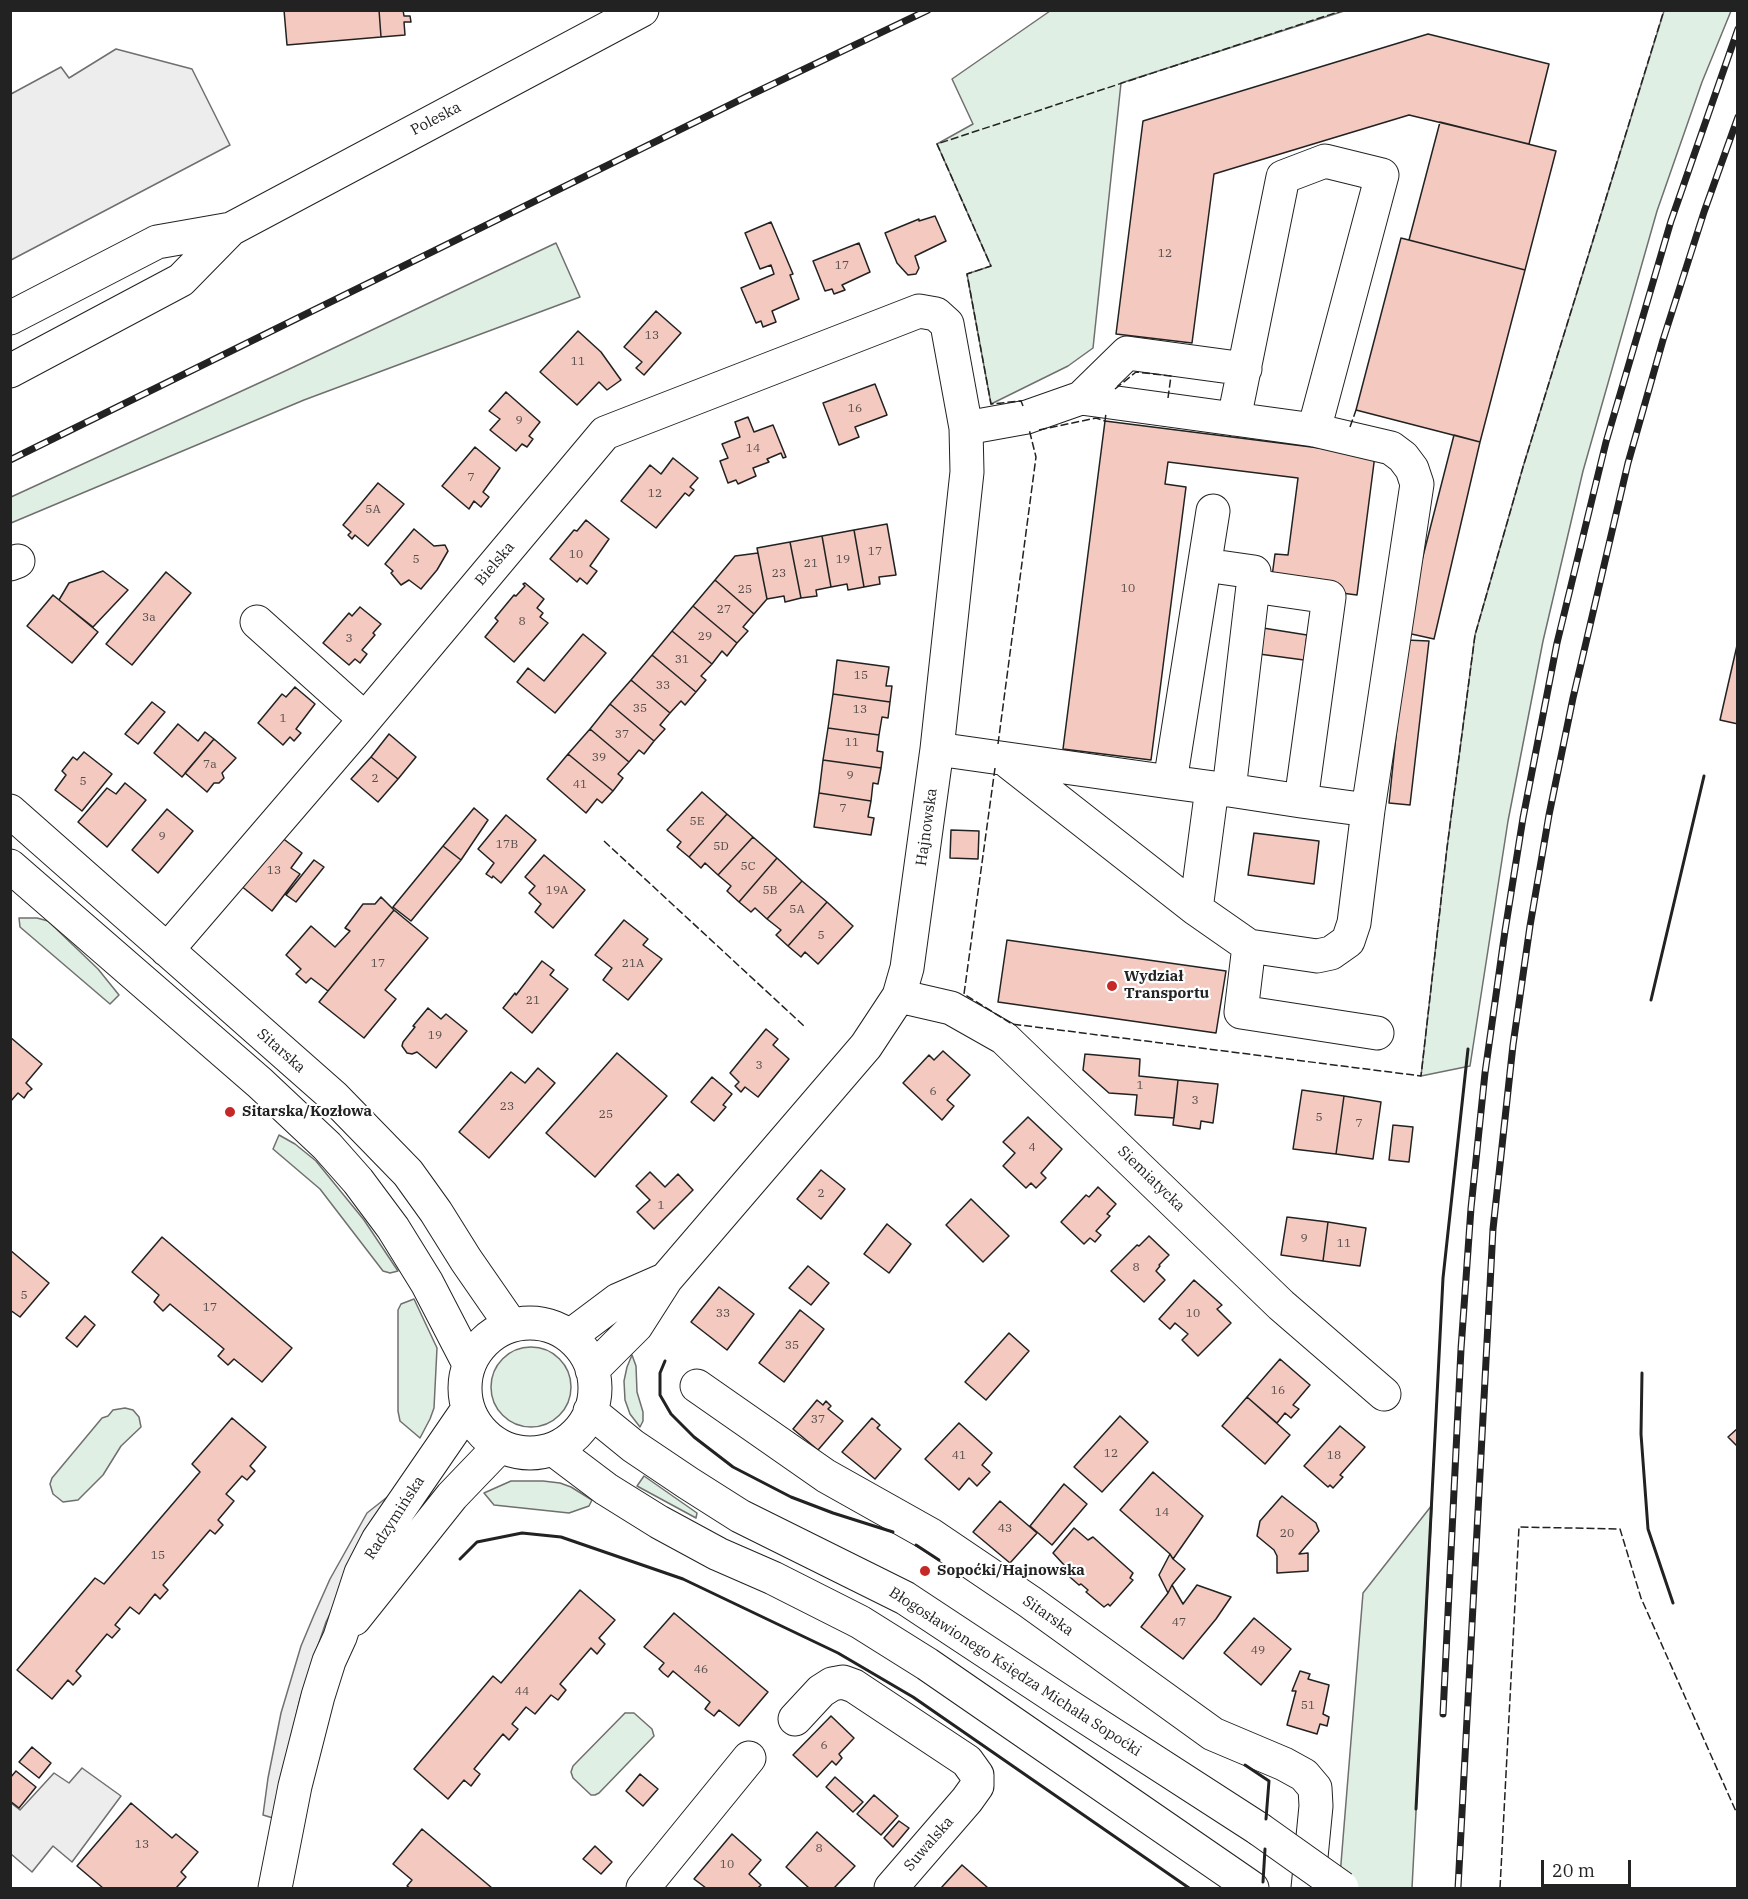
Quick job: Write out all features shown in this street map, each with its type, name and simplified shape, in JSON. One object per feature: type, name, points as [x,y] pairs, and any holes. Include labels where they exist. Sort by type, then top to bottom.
[{"type":"street","name":"Poleska","points":[[10,371],[181,280],[231,229],[642,10]]},
{"type":"street","points":[[1234,419],[1282,177],[1325,161],[1382,175],[1314,430]]},
{"type":"street","name":"Poleska","points":[[10,318],[157,242],[231,229]]},
{"type":"street","name":"Hajnowska","points":[[592,1370],[636,1326],[666,1279],[866,1046],[899,996],[908,968],[937,748],[967,472],[966,428],[947,324],[936,314],[919,311]]},
{"type":"street","name":"Bielska","points":[[167,950],[605,433],[919,311]]},
{"type":"street","points":[[966,428],[1027,417],[1081,398],[1127,353],[1245,369]]},
{"type":"street","points":[[1005,759],[1196,909],[1249,946],[1317,956],[1331,953],[1348,940],[1354,922],[1368,810],[1417,484],[1412,469],[1403,457],[1391,448],[1314,430],[1081,398]]},
{"type":"street","points":[[1170,782],[1213,510]]},
{"type":"street","points":[[1196,909],[1221,789],[1254,572],[1205,565]]},
{"type":"street","points":[[1253,586],[1329,597],[1301,801]]},
{"type":"street","points":[[256,622],[365,719]]},
{"type":"street","points":[[937,748],[1368,810]]},
{"type":"street","name":"Sitarska","points":[[10,811],[333,1096],[408,1173],[511,1325]]},
{"type":"street","points":[[16,881],[260,1083],[327,1146],[358,1181],[393,1228],[427,1283],[469,1364]]},
{"type":"street","points":[[1249,946],[1241,1012],[1377,1033]]},
{"type":"street","name":"Siemiatycka","points":[[899,996],[951,1008],[1004,1038],[1281,1305],[1384,1394]]},
{"type":"street","name":"Hajnowska","points":[[570,1336],[618,1300],[666,1279]]},
{"type":"street","points":[[531,1322],[552,1326],[570,1336],[584,1351],[592,1370],[595,1383],[590,1411],[582,1427],[553,1449],[517,1452],[500,1446],[486,1436],[468,1409],[465,1378],[469,1364],[479,1347],[493,1334],[511,1325],[531,1322]]},
{"type":"street","name":"Sitarska","points":[[697,1386],[826,1476],[931,1535],[1213,1734],[1284,1764],[1304,1775],[1314,1788],[1316,1806],[1308,1888]]},
{"type":"street","name":"Radzymińska","points":[[275,1888],[307,1737],[329,1661],[361,1573],[378,1540],[468,1409]]},
{"type":"street","name":"Błogosławionego Księdza Michała Sopoćki","points":[[590,1411],[633,1446],[740,1515],[905,1598],[1259,1829],[1342,1888]]},
{"type":"street","name":"Radzymińska","points":[[340,1636],[452,1496],[500,1446]]},
{"type":"street","points":[[553,1449],[606,1489],[658,1522],[718,1554],[773,1578],[860,1622],[927,1664],[1252,1888]]},
{"type":"street","name":"Suwalska","points":[[795,1719],[822,1691],[832,1684],[843,1682],[854,1686],[968,1761],[976,1775],[977,1786],[967,1800],[891,1888]]},
{"type":"street","points":[[643,1888],[749,1758]]},
{"type":"green space","points":[[1050,11],[1344,11],[1121,83],[1093,348],[1068,366],[991,404],[967,274],[991,266],[937,144],[973,124],[952,79]]},
{"type":"green space","points":[[1664,11],[1731,11],[1702,82],[1657,211],[1583,471],[1543,641],[1508,821],[1470,1066],[1421,1076],[1447,848],[1475,635],[1523,467]]},
{"type":"green space","points":[[556,243],[580,297],[304,400],[11,523],[11,497]]},
{"type":"green space","points":[[19,918],[37,918],[48,921],[98,969],[119,995],[110,1004],[20,927]]},
{"type":"green space","points":[[279,1135],[295,1144],[316,1161],[364,1220],[398,1271],[390,1273],[383,1271],[320,1189],[273,1149]]},
{"type":"green space","points":[[414,1299],[437,1348],[434,1408],[420,1438],[400,1421],[398,1411],[398,1310],[401,1304]]},
{"type":"green space","points":[[531,1347],[546,1350],[559,1359],[568,1372],[571,1387],[568,1402],[559,1415],[546,1424],[531,1427],[516,1424],[503,1415],[494,1402],[491,1387],[494,1372],[503,1359],[516,1350]]},
{"type":"green space","points":[[632,1355],[636,1366],[637,1392],[643,1412],[640,1427],[630,1414],[625,1400],[624,1381]]},
{"type":"green space","points":[[125,1408],[133,1410],[139,1417],[141,1427],[121,1446],[103,1475],[78,1500],[63,1502],[53,1494],[50,1484],[52,1478],[102,1418],[108,1416],[113,1410]]},
{"type":"green space","points":[[644,1476],[697,1513],[696,1518],[637,1486]]},
{"type":"green space","points":[[511,1481],[560,1483],[592,1500],[589,1506],[569,1513],[494,1505],[484,1493]]},
{"type":"green space","points":[[1432,1505],[1412,1888],[1339,1888],[1363,1593]]},
{"type":"green space","points":[[625,1713],[634,1713],[652,1729],[654,1736],[599,1793],[591,1795],[573,1778],[571,1772],[573,1766]]},
{"type":"shaded area","points":[[116,49],[192,69],[230,145],[11,260],[11,94],[61,67],[69,78]]},
{"type":"shaded area","points":[[405,1483],[352,1569],[326,1622],[300,1699],[273,1818],[263,1815],[281,1713],[301,1646],[314,1615],[330,1579],[367,1513]]},
{"type":"shaded area","points":[[82,1768],[121,1796],[72,1862],[53,1846],[32,1872],[11,1854],[11,1803],[20,1810],[54,1773],[69,1783]]},
{"type":"building","points":[[284,10],[379,10],[381,37],[287,45]]},
{"type":"building","points":[[379,10],[403,10],[404,16],[410,16],[411,22],[404,22],[405,35],[381,37]]},
{"type":"building","points":[[1428,34],[1549,64],[1529,144],[1409,115],[1214,174],[1192,343],[1116,334],[1143,121]]},
{"type":"building","points":[[1440,122],[1556,151],[1525,270],[1409,240]]},
{"type":"building","points":[[935,216],[946,241],[915,256],[919,268],[916,274],[908,275],[897,263],[885,233],[919,219],[919,221]]},
{"type":"building","points":[[771,222],[793,274],[790,275],[799,299],[772,311],[776,322],[763,327],[761,321],[756,323],[741,288],[774,274],[771,265],[760,269],[745,233]]},
{"type":"building","points":[[1401,238],[1525,270],[1480,442],[1356,410]]},
{"type":"building","points":[[859,243],[870,272],[842,285],[845,290],[834,294],[832,289],[825,291],[813,261]]},
{"type":"building","points":[[656,311],[681,333],[644,375],[636,368],[642,362],[624,347]]},
{"type":"building","points":[[578,331],[601,352],[621,380],[607,390],[599,382],[577,405],[540,372]]},
{"type":"building","points":[[875,384],[887,415],[855,427],[859,437],[839,445],[823,403]]},
{"type":"building","points":[[506,392],[540,422],[529,436],[533,439],[527,447],[522,444],[516,451],[490,430],[500,419],[489,411]]},
{"type":"building","points":[[748,417],[754,432],[773,425],[786,457],[783,458],[781,453],[767,459],[769,462],[753,468],[756,476],[738,484],[736,480],[728,483],[720,461],[728,458],[722,444],[740,437],[735,422]]},
{"type":"building","points":[[1105,421],[1375,455],[1357,595],[1271,584],[1275,554],[1288,555],[1298,478],[1168,462],[1165,484],[1186,487],[1151,760],[1063,749]]},
{"type":"building","points":[[1454,435],[1480,442],[1434,639],[1407,633],[1410,607]]},
{"type":"building","points":[[475,447],[500,468],[483,492],[489,497],[481,507],[474,501],[469,509],[442,486]]},
{"type":"building","points":[[673,458],[698,478],[690,487],[694,490],[689,496],[685,493],[656,528],[621,501],[650,465],[661,474]]},
{"type":"building","points":[[378,483],[404,504],[368,546],[355,535],[352,539],[348,535],[351,532],[343,525]]},
{"type":"building","points":[[586,520],[609,539],[590,566],[597,571],[587,584],[580,578],[577,582],[550,559],[574,530],[577,531]]},
{"type":"building","points":[[887,524],[896,575],[879,577],[880,584],[864,587],[854,530]]},
{"type":"building","points":[[414,529],[434,546],[445,545],[448,551],[437,570],[421,589],[409,580],[401,585],[391,573],[393,571],[385,564]]},
{"type":"building","points":[[854,530],[864,587],[848,590],[847,584],[831,587],[822,536]]},
{"type":"building","points":[[822,536],[831,587],[816,590],[817,596],[801,598],[790,542]]},
{"type":"building","points":[[790,542],[801,598],[785,602],[784,596],[767,599],[757,548]]},
{"type":"building","points":[[758,553],[767,599],[754,614],[715,580],[735,556]]},
{"type":"building","points":[[103,571],[128,590],[93,627],[59,600],[69,583]]},
{"type":"building","points":[[166,572],[191,593],[132,665],[106,644]]},
{"type":"building","points":[[715,580],[754,614],[743,627],[748,631],[737,643],[693,606]]},
{"type":"building","points":[[525,583],[544,599],[537,608],[543,613],[540,617],[548,623],[514,662],[485,637],[498,621],[495,618],[514,595],[516,596],[525,586],[523,584]]},
{"type":"building","points":[[53,595],[98,632],[72,663],[27,626]]},
{"type":"building","points":[[693,606],[737,643],[727,656],[722,651],[712,664],[672,631]]},
{"type":"building","points":[[360,607],[381,624],[362,650],[367,654],[360,663],[355,659],[349,665],[323,643],[349,613],[352,616]]},
{"type":"building","points":[[1263,628],[1307,635],[1304,660],[1259,654]]},
{"type":"building","points":[[672,631],[712,664],[701,676],[706,680],[696,692],[652,655]]},
{"type":"building","points":[[583,634],[606,653],[555,713],[517,682],[528,668],[544,681]]},
{"type":"building","points":[[1406,640],[1429,641],[1410,805],[1389,803]]},
{"type":"building","points":[[1738,641],[1738,724],[1720,720]]},
{"type":"building","points":[[652,655],[696,692],[685,705],[681,701],[670,713],[631,680]]},
{"type":"building","points":[[837,660],[889,667],[886,686],[892,686],[890,702],[833,694]]},
{"type":"building","points":[[631,680],[670,713],[660,725],[665,729],[654,741],[610,704]]},
{"type":"building","points":[[295,687],[315,704],[296,729],[301,733],[294,741],[290,737],[283,745],[258,723],[282,694],[286,697]]},
{"type":"building","points":[[833,694],[890,702],[888,718],[882,717],[879,735],[828,728]]},
{"type":"building","points":[[152,702],[165,712],[138,744],[125,734]]},
{"type":"building","points":[[610,704],[654,741],[644,754],[639,750],[629,762],[590,729]]},
{"type":"building","points":[[178,724],[198,741],[205,732],[214,739],[182,777],[154,753]]},
{"type":"building","points":[[828,728],[879,735],[877,751],[883,752],[881,768],[823,760]]},
{"type":"building","points":[[590,729],[629,762],[618,774],[623,778],[613,791],[568,754]]},
{"type":"building","points":[[389,734],[416,757],[398,779],[371,757]]},
{"type":"building","points":[[214,739],[236,758],[222,773],[224,778],[219,783],[214,783],[207,792],[185,773]]},
{"type":"building","points":[[84,752],[112,774],[82,811],[55,790],[66,775],[62,771],[73,757],[77,760]]},
{"type":"building","points":[[568,754],[613,791],[602,803],[597,799],[586,813],[547,779]]},
{"type":"building","points":[[371,757],[398,779],[378,802],[351,779]]},
{"type":"building","points":[[823,760],[881,768],[878,784],[873,783],[871,801],[819,793]]},
{"type":"building","points":[[125,783],[146,800],[107,847],[78,822],[107,788],[116,794]]},
{"type":"building","points":[[702,792],[727,814],[689,857],[677,847],[681,842],[667,830]]},
{"type":"building","points":[[819,793],[871,801],[868,817],[874,818],[871,835],[814,827]]},
{"type":"building","points":[[474,808],[488,820],[461,860],[443,846]]},
{"type":"building","points":[[167,809],[193,831],[158,873],[132,850]]},
{"type":"building","points":[[727,814],[753,837],[718,875],[705,863],[701,868],[689,857]]},
{"type":"building","points":[[506,815],[536,840],[501,883],[493,876],[492,878],[486,874],[494,863],[478,849]]},
{"type":"building","points":[[951,830],[979,831],[978,859],[950,858]]},
{"type":"building","points":[[1254,833],[1319,841],[1314,884],[1248,875]]},
{"type":"building","points":[[281,837],[302,853],[291,868],[300,874],[272,911],[240,885]]},
{"type":"building","points":[[753,837],[777,858],[739,902],[727,891],[731,886],[718,875]]},
{"type":"building","points":[[443,846],[461,860],[411,921],[393,907]]},
{"type":"building","points":[[544,855],[585,890],[553,928],[535,912],[541,904],[529,893],[535,886],[525,877]]},
{"type":"building","points":[[777,858],[802,881],[767,919],[755,908],[751,912],[739,902]]},
{"type":"building","points":[[314,860],[324,867],[296,902],[286,895]]},
{"type":"building","points":[[802,881],[827,902],[788,946],[776,935],[781,930],[767,919]]},
{"type":"building","points":[[381,897],[394,910],[328,991],[311,978],[306,983],[296,974],[301,969],[286,955],[311,926],[335,947],[350,931],[345,928],[363,904],[375,904]]},
{"type":"building","points":[[827,902],[853,926],[818,964],[805,952],[801,957],[788,946]]},
{"type":"building","points":[[394,910],[428,938],[385,990],[396,999],[364,1038],[319,1002]]},
{"type":"building","points":[[624,920],[648,939],[643,945],[662,959],[628,1000],[603,980],[612,968],[595,955]]},
{"type":"building","name":"Wydział Transportu","points":[[1007,940],[1226,971],[1216,1033],[998,1002]]},
{"type":"building","points":[[542,961],[554,970],[550,975],[568,989],[532,1033],[503,1008]]},
{"type":"building","points":[[428,1008],[441,1019],[446,1014],[467,1031],[436,1068],[417,1052],[407,1053],[402,1046],[415,1027],[413,1026]]},
{"type":"building","points":[[766,1029],[778,1039],[773,1045],[789,1059],[758,1097],[745,1087],[741,1092],[735,1086],[739,1082],[730,1073]]},
{"type":"building","points":[[10,1037],[42,1064],[26,1083],[32,1089],[24,1098],[18,1093],[10,1102]]},
{"type":"building","points":[[943,1051],[970,1075],[947,1100],[954,1106],[942,1120],[903,1083],[929,1055],[934,1060]]},
{"type":"building","points":[[617,1053],[667,1096],[595,1177],[546,1133]]},
{"type":"building","points":[[1085,1054],[1140,1059],[1139,1076],[1178,1080],[1174,1118],[1135,1115],[1137,1095],[1109,1093],[1083,1070]]},
{"type":"building","points":[[538,1068],[555,1083],[489,1158],[459,1132],[511,1072],[525,1083]]},
{"type":"building","points":[[712,1077],[732,1094],[723,1105],[726,1107],[714,1121],[691,1102]]},
{"type":"building","points":[[1178,1080],[1218,1084],[1213,1123],[1201,1121],[1200,1129],[1173,1125]]},
{"type":"building","points":[[1302,1090],[1344,1096],[1336,1154],[1293,1149]]},
{"type":"building","points":[[1344,1096],[1381,1102],[1373,1159],[1336,1154]]},
{"type":"building","points":[[1028,1117],[1062,1149],[1041,1173],[1046,1178],[1036,1188],[1031,1183],[1026,1188],[1003,1166],[1015,1153],[1003,1142]]},
{"type":"building","points":[[1393,1125],[1413,1127],[1409,1162],[1389,1160]]},
{"type":"building","points":[[821,1170],[845,1189],[821,1219],[797,1199]]},
{"type":"building","points":[[650,1172],[665,1187],[678,1174],[693,1190],[654,1229],[637,1212],[650,1200],[636,1186]]},
{"type":"building","points":[[1098,1187],[1116,1204],[1107,1214],[1110,1216],[1096,1231],[1101,1235],[1095,1242],[1090,1238],[1084,1244],[1061,1222],[1086,1195],[1089,1197]]},
{"type":"building","points":[[971,1199],[1009,1236],[983,1262],[946,1225]]},
{"type":"building","points":[[1287,1217],[1328,1222],[1323,1261],[1281,1255]]},
{"type":"building","points":[[1328,1222],[1366,1228],[1360,1266],[1323,1261]]},
{"type":"building","points":[[887,1224],[911,1244],[889,1273],[864,1254]]},
{"type":"building","points":[[1149,1236],[1169,1255],[1156,1271],[1165,1280],[1144,1302],[1111,1271]]},
{"type":"building","points":[[162,1237],[292,1348],[262,1382],[234,1359],[228,1365],[218,1356],[224,1349],[170,1304],[163,1311],[154,1302],[159,1295],[132,1272]]},
{"type":"building","points":[[10,1250],[49,1283],[20,1317],[10,1310]]},
{"type":"building","points":[[808,1266],[829,1283],[811,1305],[789,1288]]},
{"type":"building","points":[[1194,1280],[1222,1305],[1217,1309],[1231,1323],[1198,1356],[1182,1340],[1188,1334],[1175,1323],[1170,1329],[1159,1319]]},
{"type":"building","points":[[719,1287],[754,1314],[727,1350],[691,1322]]},
{"type":"building","points":[[800,1310],[824,1329],[784,1382],[759,1363]]},
{"type":"building","points":[[85,1316],[95,1325],[77,1347],[66,1338]]},
{"type":"building","points":[[1009,1333],[1029,1351],[986,1400],[965,1382]]},
{"type":"building","points":[[1280,1359],[1310,1385],[1293,1405],[1299,1409],[1291,1418],[1285,1413],[1277,1423],[1247,1397]]},
{"type":"building","points":[[1247,1397],[1290,1435],[1265,1464],[1222,1426]]},
{"type":"building","points":[[817,1400],[823,1405],[826,1401],[831,1406],[828,1409],[843,1421],[818,1450],[793,1429]]},
{"type":"building","points":[[1120,1416],[1148,1442],[1102,1492],[1074,1467]]},
{"type":"building","points":[[232,1418],[266,1447],[250,1466],[255,1471],[247,1480],[242,1476],[226,1494],[234,1501],[218,1520],[223,1525],[215,1534],[210,1530],[163,1585],[168,1590],[160,1599],[155,1594],[139,1614],[130,1607],[115,1625],[120,1629],[112,1638],[107,1634],[76,1671],[81,1676],[73,1685],[68,1680],[52,1699],[17,1670],[95,1578],[104,1584],[200,1472],[192,1464]]},
{"type":"building","points":[[872,1418],[880,1425],[877,1428],[901,1449],[875,1479],[842,1452]]},
{"type":"building","points":[[959,1423],[992,1453],[982,1465],[990,1472],[977,1486],[969,1478],[959,1490],[925,1459]]},
{"type":"building","points":[[1340,1426],[1365,1447],[1340,1475],[1343,1477],[1333,1488],[1330,1485],[1328,1487],[1304,1466]]},
{"type":"building","points":[[1738,1428],[1738,1447],[1728,1437]]},
{"type":"building","points":[[1153,1472],[1203,1516],[1173,1559],[1120,1510]]},
{"type":"building","points":[[1064,1484],[1087,1504],[1052,1545],[1030,1526]]},
{"type":"building","points":[[1282,1496],[1316,1523],[1319,1531],[1299,1554],[1308,1553],[1308,1571],[1277,1573],[1277,1556],[1274,1550],[1257,1536],[1260,1521]]},
{"type":"building","points":[[1000,1501],[1037,1533],[1010,1563],[973,1532]]},
{"type":"building","points":[[1074,1528],[1088,1540],[1093,1537],[1133,1573],[1130,1578],[1133,1580],[1110,1606],[1108,1604],[1104,1607],[1086,1592],[1088,1590],[1063,1571],[1065,1566],[1053,1553]]},
{"type":"building","points":[[1170,1554],[1185,1569],[1168,1593],[1159,1575]]},
{"type":"building","points":[[1172,1585],[1183,1604],[1197,1585],[1231,1597],[1183,1659],[1141,1627]]},
{"type":"building","points":[[580,1590],[615,1620],[599,1638],[605,1644],[597,1654],[591,1648],[560,1684],[566,1690],[558,1700],[551,1695],[535,1714],[526,1707],[512,1724],[518,1729],[509,1740],[503,1734],[474,1769],[480,1774],[471,1786],[464,1780],[448,1799],[414,1769],[493,1676],[501,1683]]},
{"type":"building","points":[[674,1613],[768,1692],[739,1726],[719,1710],[714,1716],[705,1709],[710,1702],[673,1671],[668,1677],[663,1673],[659,1669],[664,1663],[644,1647]]},
{"type":"building","points":[[1254,1618],[1291,1649],[1261,1685],[1224,1653]]},
{"type":"building","points":[[1300,1671],[1310,1674],[1308,1679],[1329,1685],[1323,1714],[1329,1717],[1327,1726],[1320,1724],[1317,1734],[1287,1725],[1296,1691],[1292,1691]]},
{"type":"building","points":[[831,1716],[854,1738],[839,1754],[842,1758],[836,1765],[832,1761],[817,1777],[793,1755]]},
{"type":"building","points":[[32,1747],[51,1763],[39,1778],[19,1762]]},
{"type":"building","points":[[16,1771],[36,1787],[19,1808],[10,1801],[10,1778]]},
{"type":"building","points":[[640,1774],[658,1789],[643,1806],[626,1791]]},
{"type":"building","points":[[835,1777],[863,1802],[853,1812],[826,1787]]},
{"type":"building","points":[[874,1795],[898,1816],[881,1835],[857,1814]]},
{"type":"building","points":[[131,1803],[172,1838],[176,1834],[198,1852],[181,1872],[186,1877],[176,1888],[103,1888],[77,1866]]},
{"type":"building","points":[[899,1821],[909,1828],[893,1847],[884,1838]]},
{"type":"building","points":[[422,1829],[492,1888],[410,1888],[407,1886],[412,1880],[393,1864]]},
{"type":"building","points":[[817,1832],[855,1866],[834,1888],[809,1888],[786,1867]]},
{"type":"building","points":[[732,1834],[761,1860],[749,1874],[761,1885],[758,1888],[706,1888],[694,1879]]},
{"type":"building","points":[[595,1846],[612,1862],[601,1874],[583,1859]]},
{"type":"building","points":[[962,1865],[987,1887],[941,1888]]},
{"type":"railway","points":[[10,460],[746,97],[928,10]]},
{"type":"railway","points":[[1443,1714],[1461,1349],[1471,1208],[1485,1073],[1523,818],[1557,643],[1606,442],[1671,221],[1738,29]]},
{"type":"railway","points":[[1458,1888],[1493,1229],[1513,1045],[1530,926],[1549,815],[1573,698],[1628,463],[1663,340],[1704,212],[1738,117]]},
{"type":"fence","points":[[24,10],[29,10]]},
{"type":"fence","points":[[1023,406],[1021,401],[991,404],[967,274],[991,266],[937,144],[1344,10]]},
{"type":"fence","points":[[995,768],[964,994],[1012,1024],[1421,1076],[1447,848],[1475,635],[1523,467],[1664,10]]},
{"type":"fence","points":[[1115,389],[1136,372],[1171,376],[1168,398]]},
{"type":"fence","points":[[1350,427],[1356,410]]},
{"type":"fence","points":[[1039,430],[1096,418],[1105,421],[1106,413]]},
{"type":"fence","points":[[998,744],[1036,457],[1029,429]]},
{"type":"fence","points":[[604,841],[804,1026]]},
{"type":"fence","points":[[1500,1888],[1519,1527],[1620,1529],[1641,1598],[1738,1816]]},
{"type":"wall","points":[[1651,1000],[1704,776]]},
{"type":"wall","points":[[1416,1809],[1443,1278],[1468,1049]]},
{"type":"wall","points":[[665,1361],[660,1373],[660,1395],[671,1414],[694,1437],[733,1467],[791,1497],[893,1532]]},
{"type":"wall","points":[[1642,1373],[1641,1434],[1648,1529],[1673,1603]]},
{"type":"wall","points":[[460,1559],[477,1542],[522,1533],[561,1537],[683,1579],[838,1653],[913,1697],[1189,1888]]},
{"type":"wall","points":[[916,1545],[939,1560]]},
{"type":"wall","points":[[1245,1765],[1269,1781],[1266,1819]]},
{"type":"wall","points":[[1263,1882],[1265,1849]]},
{"type":"place","name":"Wydział Transportu","points":[[1112,986]]},
{"type":"place","name":"Sitarska/Kozłowa","points":[[230,1112]]},
{"type":"place","name":"Sopoćki/Hajnowska","points":[[925,1571]]}]
